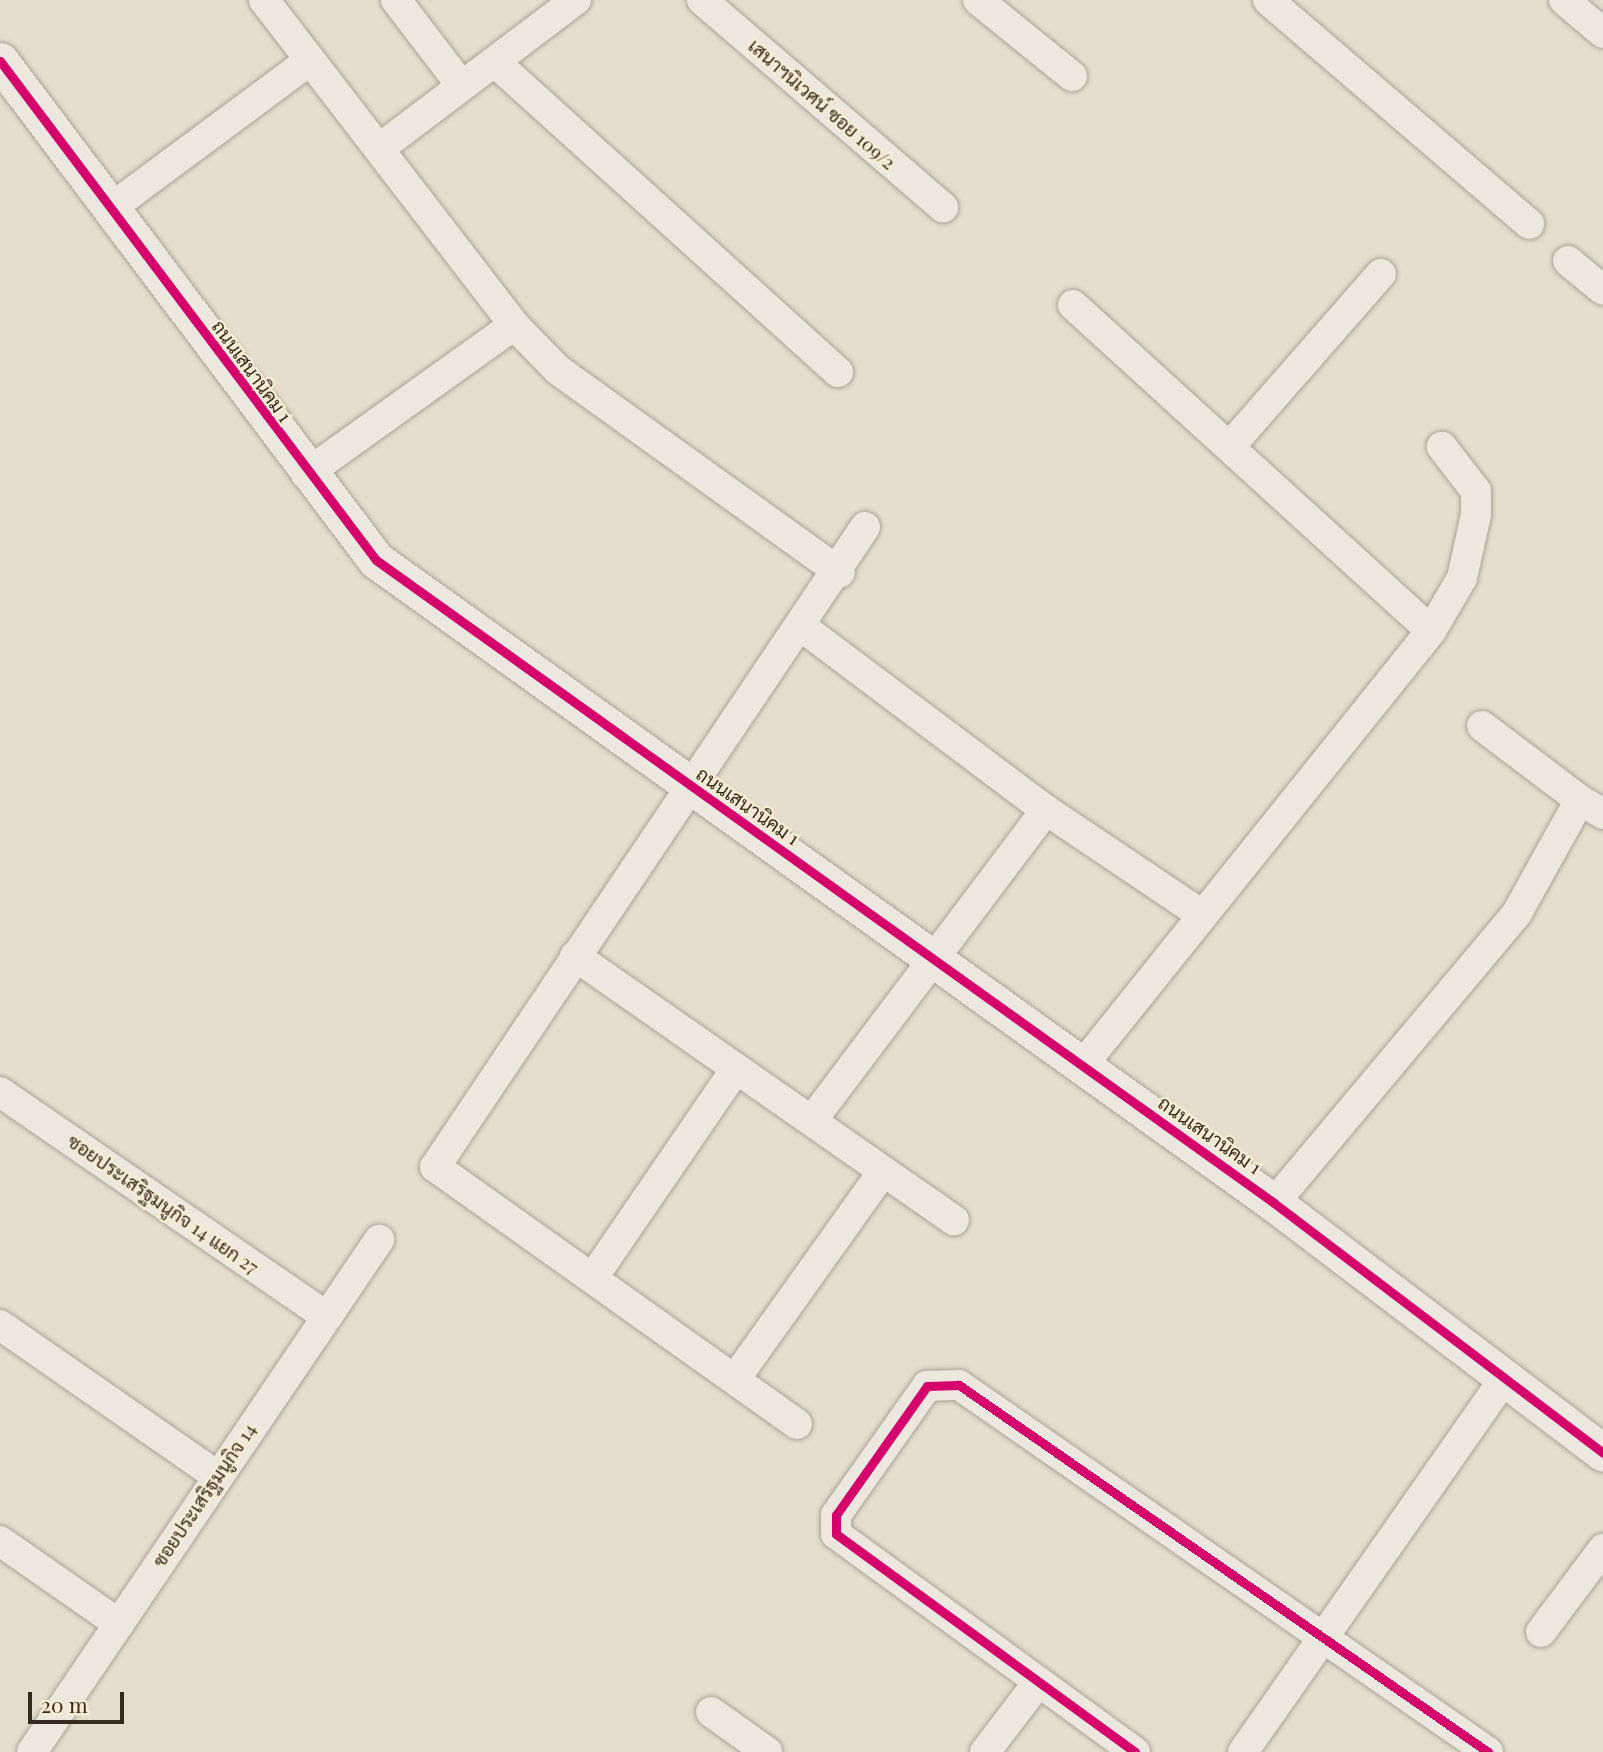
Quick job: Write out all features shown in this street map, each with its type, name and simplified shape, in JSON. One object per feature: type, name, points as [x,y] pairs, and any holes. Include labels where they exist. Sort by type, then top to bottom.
[{"type":"street","points":[[264,0],[514,325],[601,405],[840,573]]},
{"type":"street","points":[[396,0],[461,85]]},
{"type":"street","points":[[380,148],[576,0]]},
{"type":"street","name":"เสนาฯนิเวศน์ ซอย 109/2","points":[[702,0],[943,207]]},
{"type":"street","points":[[978,0],[1072,76]]},
{"type":"street","points":[[1268,0],[1529,224]]},
{"type":"street","points":[[1564,0],[1603,33]]},
{"type":"street","points":[[111,208],[310,60]]},
{"type":"street","name":"ถนนเสนานิคม 1","points":[[0,61],[306,474],[376,561],[1274,1203],[1603,1452]]},
{"type":"street","points":[[496,63],[838,372]]},
{"type":"street","points":[[1568,261],[1603,290]]},
{"type":"street","points":[[1232,444],[1381,274]]},
{"type":"street","points":[[1073,306],[1232,444],[1431,631]]},
{"type":"street","points":[[306,474],[514,325]]},
{"type":"street","points":[[1082,1066],[1431,631],[1462,578],[1476,515],[1476,491],[1442,447]]},
{"type":"street","points":[[797,1424],[594,1276],[435,1167],[575,956],[840,573],[865,527]]},
{"type":"street","points":[[803,627],[1046,810],[1202,915]]},
{"type":"street","points":[[1274,1203],[1517,913],[1592,807],[1482,726]]},
{"type":"street","points":[[813,1119],[1046,810]]},
{"type":"street","points":[[575,956],[735,1070],[813,1119],[881,1174],[954,1220]]},
{"type":"street","points":[[594,1276],[735,1070]]},
{"type":"street","name":"ซอยประเสริฐมนูกิจ 14 แยก 27","points":[[0,1092],[327,1317]]},
{"type":"street","points":[[735,1380],[881,1174]]},
{"type":"street","name":"ซอยประเสริฐมนูกิจ 14","points":[[32,1752],[216,1475],[379,1240]]},
{"type":"street","points":[[0,1325],[216,1475]]},
{"type":"street","points":[[1243,1752],[1321,1634],[1505,1378]]},
{"type":"street","points":[[1135,1752],[1037,1684],[836,1534],[836,1515],[926,1386],[959,1385],[1488,1752]]},
{"type":"street","points":[[0,1541],[119,1624]]},
{"type":"street","points":[[1541,1632],[1603,1549]]},
{"type":"street","points":[[985,1752],[1037,1684]]},
{"type":"street","points":[[711,1712],[767,1752]]},
{"type":"cycle path","points":[[0,61],[376,560],[1274,1203],[1603,1453]]},
{"type":"cycle path","points":[[1135,1752],[836,1534],[836,1515],[927,1386],[959,1385],[1488,1752]]}]
